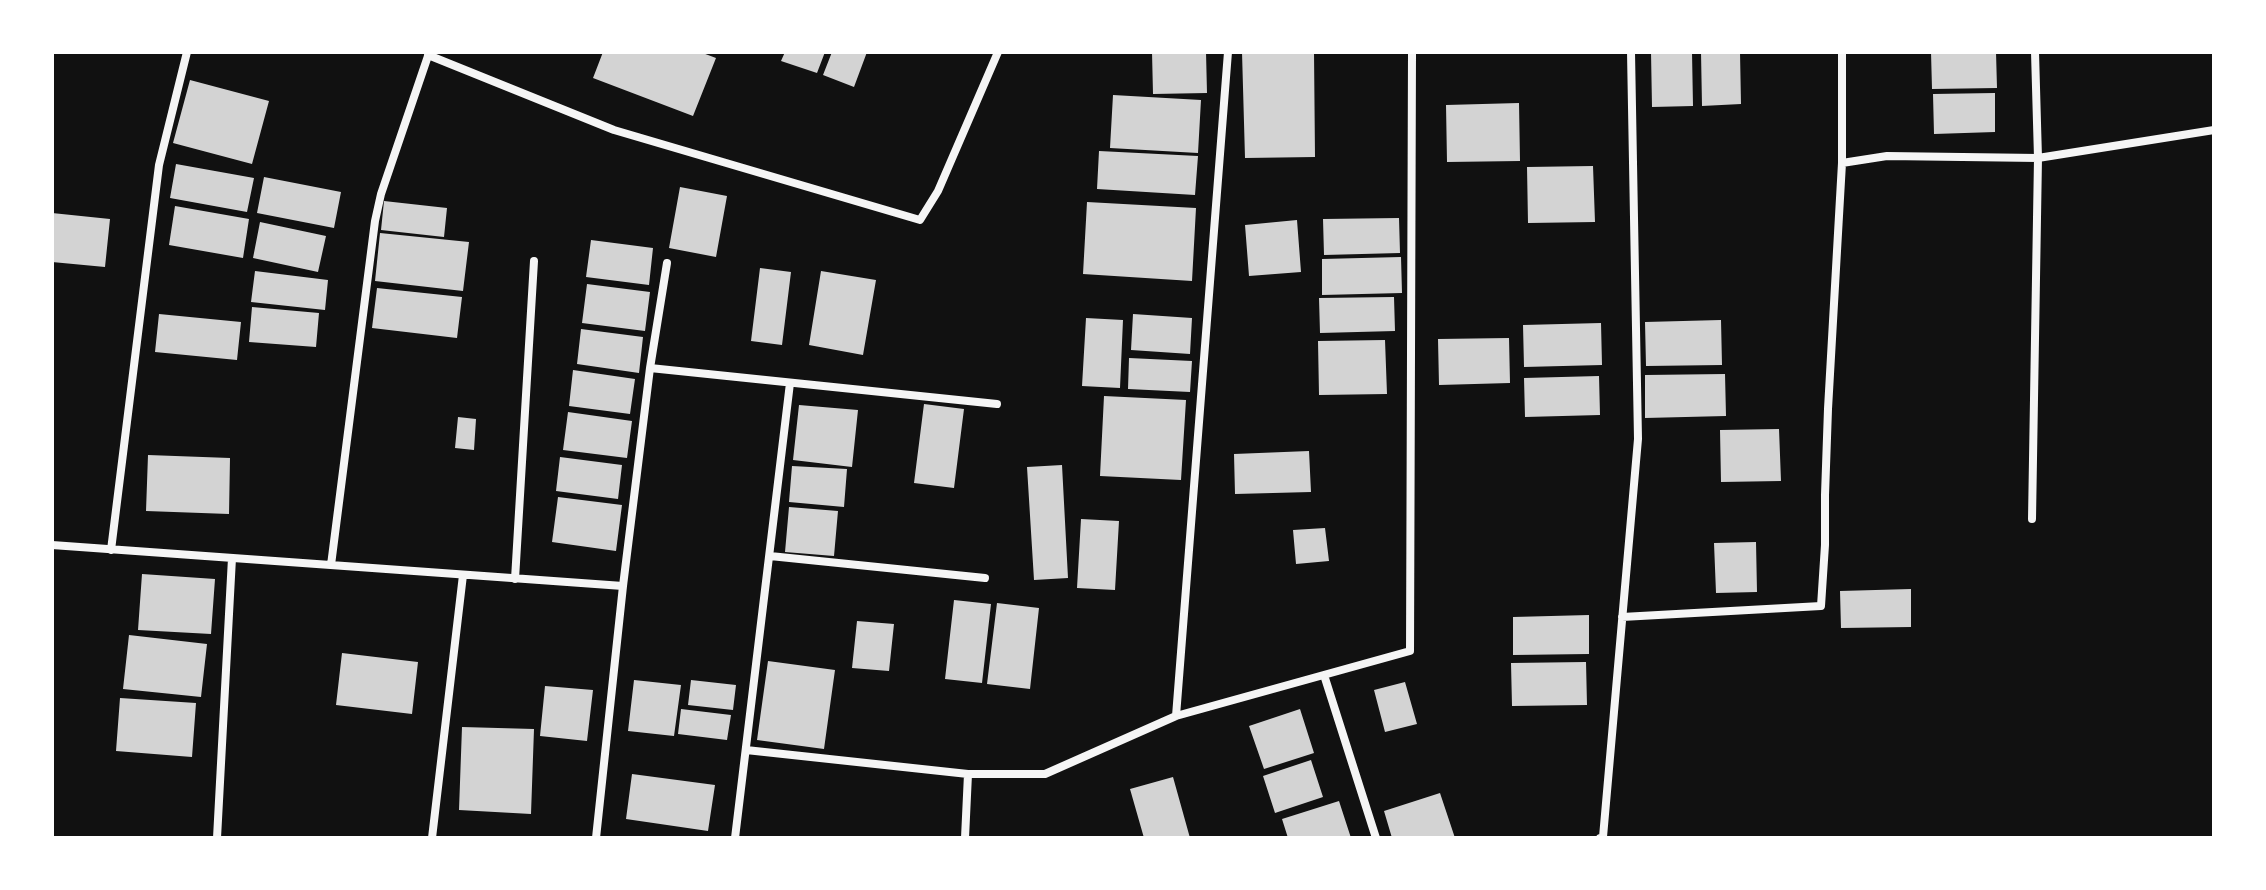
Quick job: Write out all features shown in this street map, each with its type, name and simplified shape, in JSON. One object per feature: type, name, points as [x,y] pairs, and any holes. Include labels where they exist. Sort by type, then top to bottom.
[{"type":"street","points":[[111,550],[159,165],[187,52]]},
{"type":"street","points":[[331,565],[375,221],[381,194],[429,54],[614,130],[920,220],[938,191],[998,52]]},
{"type":"street","points":[[1176,716],[1228,52]]},
{"type":"street","points":[[746,750],[968,774],[1045,774],[1176,716],[1410,651],[1412,52]]},
{"type":"street","points":[[1600,838],[1603,837],[1638,439],[1631,52]]},
{"type":"street","points":[[1622,617],[1821,606],[1842,163],[1842,52]]},
{"type":"street","points":[[2032,519],[2038,158],[2035,52]]},
{"type":"street","points":[[1842,163],[1887,156],[2038,158],[2214,130]]},
{"type":"street","points":[[515,579],[534,261]]},
{"type":"street","points":[[596,838],[623,586],[650,368],[667,263]]},
{"type":"street","points":[[650,368],[997,404]]},
{"type":"street","points":[[735,838],[790,383]]},
{"type":"street","points":[[52,545],[623,586]]},
{"type":"street","points":[[770,556],[985,578]]},
{"type":"street","points":[[217,838],[232,558]]},
{"type":"street","points":[[432,838],[463,575]]},
{"type":"street","points":[[1324,675],[1376,838]]},
{"type":"street","points":[[965,838],[968,774]]},
{"type":"building","points":[[603,52],[700,52],[716,58],[693,116],[593,78]]},
{"type":"building","points":[[785,52],[825,52],[817,73],[781,61]]},
{"type":"building","points":[[832,52],[867,52],[854,87],[823,75]]},
{"type":"building","points":[[1152,52],[1206,52],[1207,93],[1153,94]]},
{"type":"building","points":[[1242,52],[1314,52],[1315,157],[1245,158]]},
{"type":"building","points":[[1651,52],[1692,52],[1693,106],[1652,107]]},
{"type":"building","points":[[1701,52],[1740,52],[1741,104],[1702,106]]},
{"type":"building","points":[[1931,52],[1996,52],[1997,88],[1932,89]]},
{"type":"building","points":[[190,80],[269,101],[252,164],[173,143]]},
{"type":"building","points":[[1995,93],[1995,132],[1934,134],[1933,94]]},
{"type":"building","points":[[1113,95],[1201,100],[1198,153],[1110,148]]},
{"type":"building","points":[[1519,103],[1520,161],[1447,162],[1446,105]]},
{"type":"building","points":[[1099,151],[1198,156],[1195,195],[1097,189]]},
{"type":"building","points":[[176,164],[254,178],[247,212],[170,198]]},
{"type":"building","points":[[1593,166],[1595,222],[1528,223],[1527,167]]},
{"type":"building","points":[[264,177],[341,192],[334,228],[257,213]]},
{"type":"building","points":[[680,187],[727,196],[716,257],[669,248]]},
{"type":"building","points":[[384,201],[447,208],[444,237],[381,230]]},
{"type":"building","points":[[1087,202],[1196,208],[1192,281],[1083,274]]},
{"type":"building","points":[[175,206],[249,219],[243,258],[169,245]]},
{"type":"building","points":[[52,213],[110,219],[105,267],[52,262]]},
{"type":"building","points":[[1399,218],[1400,253],[1324,255],[1323,219]]},
{"type":"building","points":[[1297,220],[1301,272],[1249,276],[1245,225]]},
{"type":"building","points":[[260,222],[326,236],[318,272],[253,258]]},
{"type":"building","points":[[380,233],[469,242],[463,291],[375,281]]},
{"type":"building","points":[[591,240],[653,248],[649,285],[586,277]]},
{"type":"building","points":[[1401,257],[1402,293],[1322,295],[1322,259]]},
{"type":"building","points":[[760,268],[791,272],[782,345],[751,341]]},
{"type":"building","points":[[255,271],[328,280],[325,310],[251,302]]},
{"type":"building","points":[[821,271],[876,280],[863,355],[809,345]]},
{"type":"building","points":[[587,284],[650,292],[645,331],[582,323]]},
{"type":"building","points":[[377,288],[462,297],[457,338],[372,328]]},
{"type":"building","points":[[1394,297],[1395,331],[1320,333],[1319,298]]},
{"type":"building","points":[[252,307],[319,313],[316,347],[249,342]]},
{"type":"building","points":[[159,314],[241,322],[237,360],[155,352]]},
{"type":"building","points":[[1133,314],[1192,318],[1190,354],[1131,350]]},
{"type":"building","points":[[1086,318],[1123,320],[1120,388],[1082,386]]},
{"type":"building","points":[[1721,320],[1722,365],[1646,366],[1645,322]]},
{"type":"building","points":[[1601,323],[1602,365],[1524,367],[1523,325]]},
{"type":"building","points":[[581,329],[643,337],[639,373],[577,364]]},
{"type":"building","points":[[1509,338],[1510,383],[1439,385],[1438,339]]},
{"type":"building","points":[[1385,340],[1387,394],[1319,395],[1318,341]]},
{"type":"building","points":[[1129,358],[1192,361],[1190,392],[1128,389]]},
{"type":"building","points":[[573,370],[635,379],[630,414],[569,406]]},
{"type":"building","points":[[1725,374],[1726,416],[1645,418],[1645,375]]},
{"type":"building","points":[[1599,376],[1600,415],[1525,417],[1524,378]]},
{"type":"building","points":[[1104,396],[1186,400],[1181,480],[1100,476]]},
{"type":"building","points":[[924,404],[964,409],[954,488],[914,483]]},
{"type":"building","points":[[799,405],[858,410],[852,467],[793,460]]},
{"type":"building","points":[[568,412],[632,421],[627,458],[563,450]]},
{"type":"building","points":[[458,417],[476,419],[474,450],[455,448]]},
{"type":"building","points":[[1779,429],[1781,481],[1721,482],[1720,430]]},
{"type":"building","points":[[1309,451],[1311,492],[1235,494],[1234,454]]},
{"type":"building","points":[[148,455],[230,458],[229,514],[146,511]]},
{"type":"building","points":[[560,457],[622,465],[618,499],[556,491]]},
{"type":"building","points":[[1062,465],[1068,578],[1034,580],[1027,467]]},
{"type":"building","points":[[792,466],[847,469],[844,507],[789,502]]},
{"type":"building","points":[[558,497],[622,505],[616,551],[552,542]]},
{"type":"building","points":[[789,507],[838,511],[834,556],[785,552]]},
{"type":"building","points":[[1081,519],[1119,521],[1115,590],[1077,588]]},
{"type":"building","points":[[1325,528],[1329,561],[1296,564],[1293,530]]},
{"type":"building","points":[[1756,542],[1757,592],[1716,593],[1714,543]]},
{"type":"building","points":[[142,574],[215,579],[211,634],[138,630]]},
{"type":"building","points":[[1911,589],[1911,627],[1841,628],[1840,591]]},
{"type":"building","points":[[954,600],[991,604],[982,683],[945,679]]},
{"type":"building","points":[[997,603],[1039,608],[1030,689],[987,684]]},
{"type":"building","points":[[1589,615],[1589,654],[1513,655],[1513,617]]},
{"type":"building","points":[[857,621],[894,624],[889,671],[852,668]]},
{"type":"building","points":[[129,635],[207,644],[201,697],[123,689]]},
{"type":"building","points":[[342,653],[418,662],[412,714],[336,705]]},
{"type":"building","points":[[768,661],[835,670],[824,749],[757,740]]},
{"type":"building","points":[[1586,662],[1587,705],[1512,706],[1511,663]]},
{"type":"building","points":[[634,680],[681,685],[674,736],[628,731]]},
{"type":"building","points":[[691,680],[736,685],[733,710],[688,705]]},
{"type":"building","points":[[1405,682],[1417,724],[1385,732],[1374,690]]},
{"type":"building","points":[[545,686],[593,690],[587,741],[540,736]]},
{"type":"building","points":[[120,698],[196,703],[192,757],[116,751]]},
{"type":"building","points":[[681,709],[731,715],[727,740],[678,734]]},
{"type":"building","points":[[1300,709],[1314,753],[1264,769],[1249,726]]},
{"type":"building","points":[[462,727],[534,729],[531,814],[459,810]]},
{"type":"building","points":[[1311,760],[1323,797],[1275,813],[1263,776]]},
{"type":"building","points":[[632,774],[715,785],[708,831],[626,819]]},
{"type":"building","points":[[1173,777],[1190,838],[1144,838],[1130,789]]},
{"type":"building","points":[[1440,793],[1455,838],[1392,838],[1384,811]]},
{"type":"building","points":[[1339,801],[1351,838],[1288,838],[1282,819]]}]
